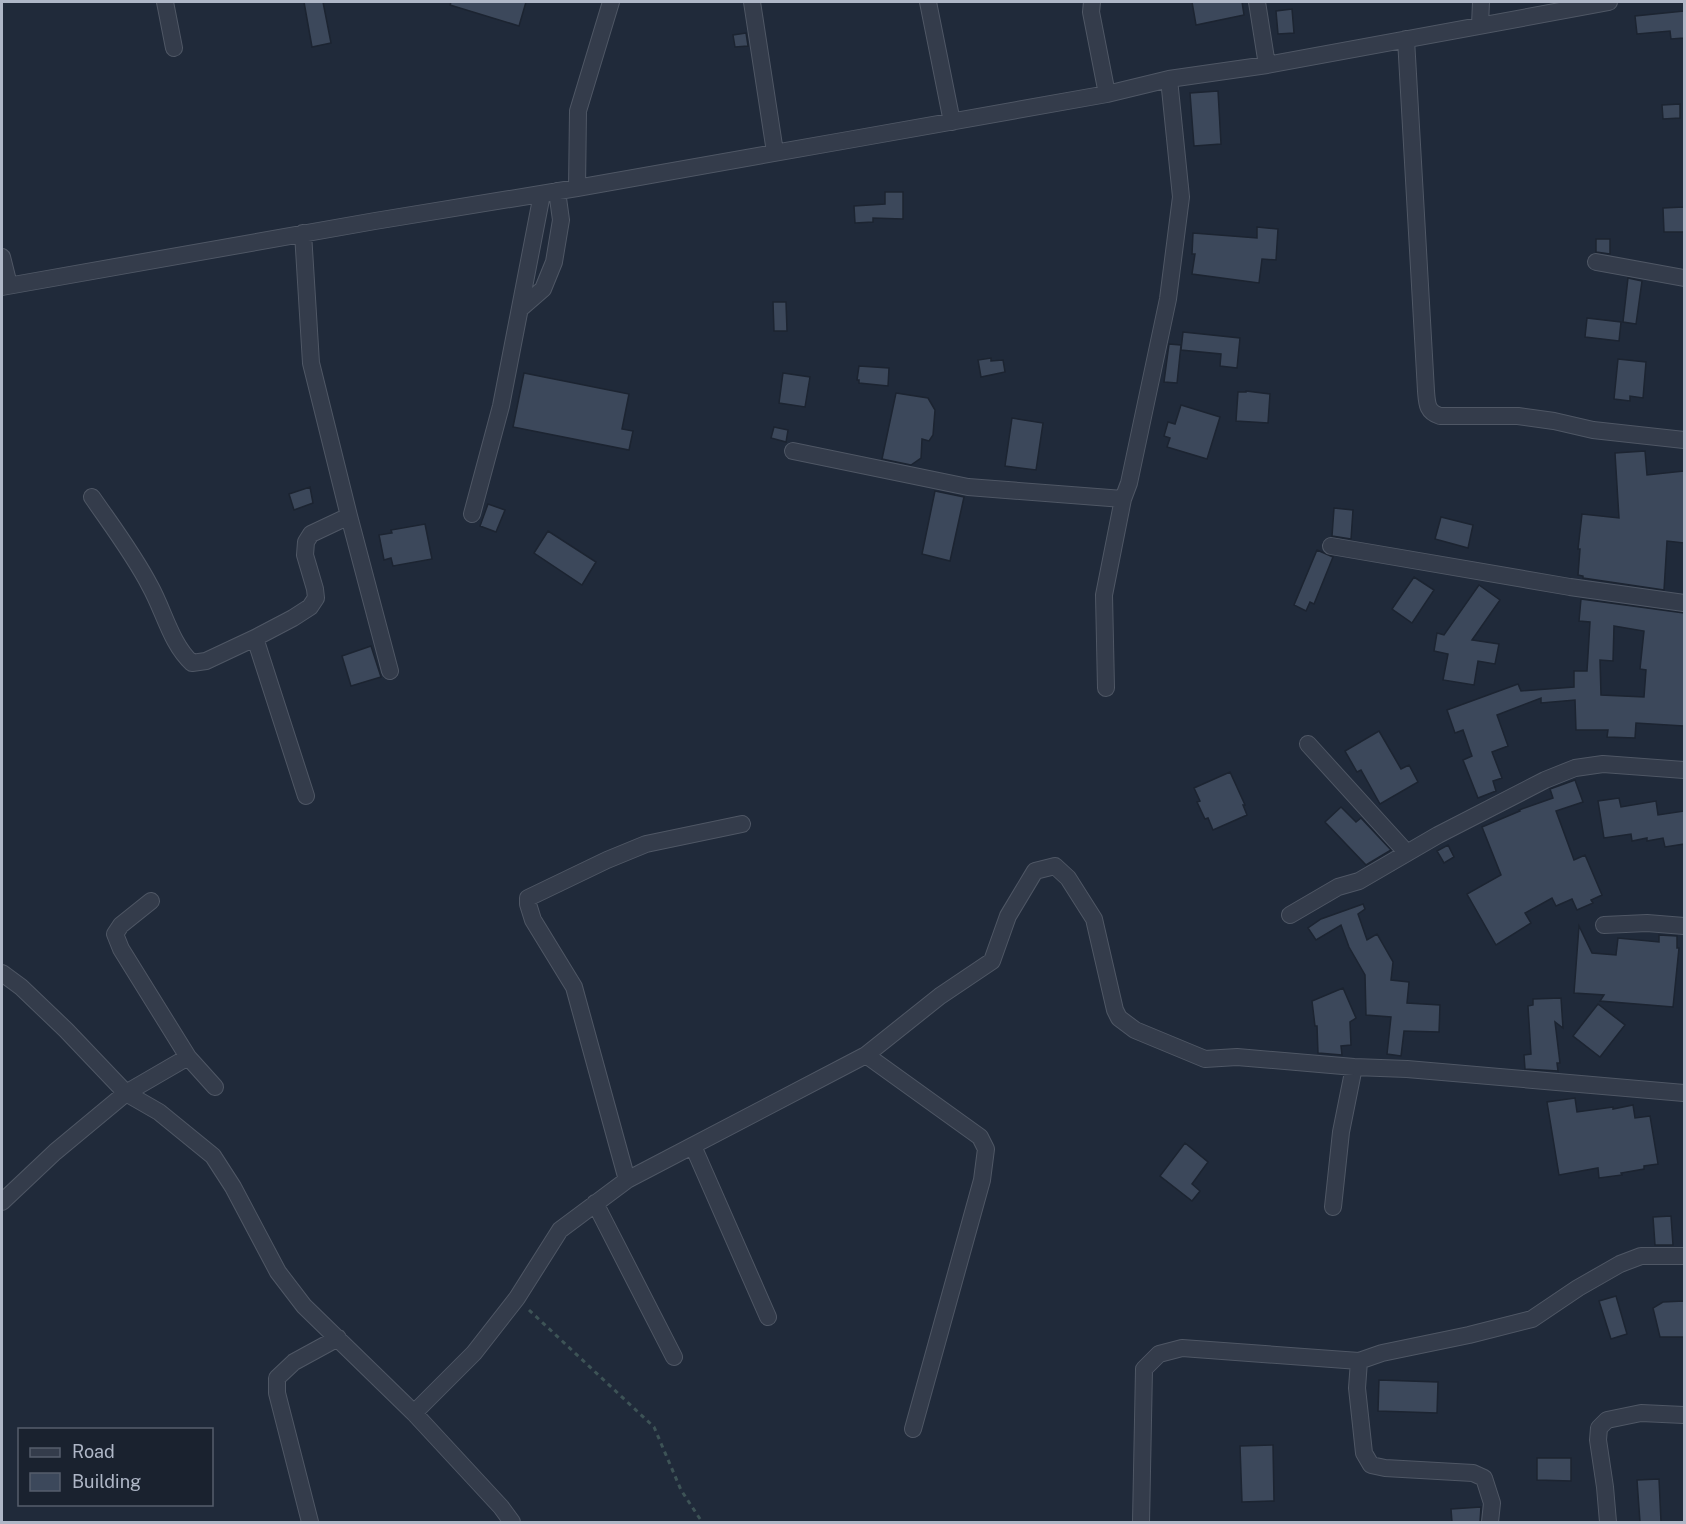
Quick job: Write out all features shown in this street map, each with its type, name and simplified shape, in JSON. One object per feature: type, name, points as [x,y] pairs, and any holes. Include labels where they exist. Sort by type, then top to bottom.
[{"type":"street","points":[[165,2],[174,48]]},
{"type":"street","points":[[576,188],[578,111],[611,2]]},
{"type":"street","points":[[752,2],[775,152]]},
{"type":"street","points":[[927,2],[952,122]]},
{"type":"street","points":[[1092,2],[1107,94]]},
{"type":"street","points":[[1257,2],[1266,65]]},
{"type":"street","points":[[1480,25],[1481,2]]},
{"type":"street","points":[[2,257],[5,286],[952,122],[1107,94],[1169,79],[1266,65],[1609,2]]},
{"type":"street","points":[[1406,39],[1426,392],[1430,411],[1440,416],[1518,416],[1593,430],[1684,440]]},
{"type":"street","points":[[1106,688],[1104,595],[1168,299],[1181,197],[1169,79]]},
{"type":"street","points":[[520,309],[543,289],[554,262],[561,220],[549,193]]},
{"type":"street","points":[[472,514],[501,406],[520,309],[549,193]]},
{"type":"street","points":[[303,233],[311,363],[390,671]]},
{"type":"street","points":[[1596,262],[1684,278]]},
{"type":"street","points":[[793,451],[968,487],[1123,499]]},
{"type":"street","points":[[92,497],[137,563],[152,588],[183,654],[192,663],[206,661],[255,638],[310,607],[316,598],[305,555],[306,542],[311,534],[349,516]]},
{"type":"street","points":[[1331,546],[1570,587],[1684,603]]},
{"type":"street","points":[[255,638],[306,796]]},
{"type":"street","points":[[1308,744],[1407,853]]},
{"type":"street","points":[[1290,915],[1338,887],[1359,881],[1438,835],[1545,780],[1575,768],[1603,764],[1684,770]]},
{"type":"street","points":[[627,1180],[574,987],[533,920],[528,898],[646,844],[742,824]]},
{"type":"street","points":[[414,1413],[474,1353],[516,1298],[560,1230],[627,1180],[867,1055],[940,996],[992,961],[1008,915],[1035,871],[1055,866],[1068,878],[1094,920],[1115,1011],[1119,1018],[1134,1030],[1205,1059],[1237,1058],[1407,1069],[1684,1093]]},
{"type":"street","points":[[151,901],[121,925],[115,934],[122,950],[188,1058],[215,1087]]},
{"type":"street","points":[[1604,925],[1647,923],[1684,926]]},
{"type":"street","points":[[2,973],[28,994],[126,1093],[159,1112],[213,1156],[233,1186],[278,1272],[304,1306],[414,1413],[501,1507],[512,1522]]},
{"type":"street","points":[[867,1055],[980,1137],[986,1149],[982,1180],[914,1429]]},
{"type":"street","points":[[2,1202],[55,1152],[126,1093],[188,1058]]},
{"type":"street","points":[[1334,1207],[1341,1132],[1354,1067]]},
{"type":"street","points":[[693,1146],[768,1317]]},
{"type":"street","points":[[595,1203],[674,1357]]},
{"type":"street","points":[[1141,1522],[1144,1369],[1159,1354],[1182,1348],[1359,1361],[1382,1353],[1532,1319],[1578,1288],[1620,1264],[1641,1256],[1684,1256]]},
{"type":"street","points":[[310,1522],[277,1393],[277,1378],[294,1362],[338,1338]]},
{"type":"street","points":[[1359,1361],[1357,1388],[1364,1453],[1371,1465],[1385,1468],[1473,1473],[1484,1478],[1492,1503],[1490,1522]]},
{"type":"street","points":[[1608,1522],[1598,1440],[1599,1428],[1607,1420],[1641,1413],[1684,1415]]},
{"type":"path","points":[[516,1298],[654,1427],[681,1490],[702,1522]]},
{"type":"building","points":[[304,2],[323,2],[331,43],[312,47]]},
{"type":"building","points":[[451,2],[526,2],[519,26],[450,5]]},
{"type":"building","points":[[1192,2],[1242,2],[1244,15],[1196,25]]},
{"type":"building","points":[[1292,9],[1294,33],[1278,34],[1276,11]]},
{"type":"building","points":[[1684,11],[1684,38],[1671,39],[1670,31],[1637,34],[1635,16]]},
{"type":"building","points":[[746,33],[748,46],[735,47],[733,35]]},
{"type":"building","points":[[1218,91],[1221,144],[1194,146],[1190,93]]},
{"type":"building","points":[[1680,104],[1680,118],[1663,119],[1662,105]]},
{"type":"building","points":[[885,192],[903,192],[903,219],[873,218],[873,222],[855,223],[854,206],[885,204]]},
{"type":"building","points":[[1684,207],[1684,232],[1664,232],[1663,208]]},
{"type":"building","points":[[1257,227],[1278,229],[1276,260],[1262,259],[1259,283],[1192,274],[1195,254],[1192,254],[1193,233],[1257,238]]},
{"type":"building","points":[[1596,239],[1610,239],[1610,254],[1596,252]]},
{"type":"building","points":[[1628,278],[1642,281],[1636,324],[1623,322]]},
{"type":"building","points":[[773,302],[786,302],[787,331],[774,331]]},
{"type":"building","points":[[1587,318],[1621,322],[1619,341],[1585,337]]},
{"type":"building","points":[[1183,332],[1240,338],[1237,368],[1220,366],[1221,354],[1181,350]]},
{"type":"building","points":[[1169,344],[1181,345],[1177,383],[1164,382]]},
{"type":"building","points":[[991,358],[991,361],[1003,360],[1005,372],[981,377],[978,360]]},
{"type":"building","points":[[1618,359],[1646,362],[1643,398],[1630,396],[1630,401],[1614,399]]},
{"type":"building","points":[[859,366],[889,368],[888,386],[859,383],[857,380]]},
{"type":"building","points":[[524,373],[629,394],[622,429],[633,431],[629,450],[513,427]]},
{"type":"building","points":[[783,373],[810,377],[805,407],[779,403]]},
{"type":"building","points":[[1238,392],[1270,394],[1268,423],[1236,421]]},
{"type":"building","points":[[896,393],[928,398],[935,410],[933,435],[929,441],[922,439],[921,458],[911,465],[882,459]]},
{"type":"building","points":[[1181,405],[1220,417],[1207,459],[1167,447],[1170,438],[1164,436],[1168,422],[1175,424]]},
{"type":"building","points":[[1012,418],[1043,423],[1036,470],[1005,466]]},
{"type":"building","points":[[774,427],[788,430],[786,442],[771,438]]},
{"type":"building","points":[[1645,451],[1647,475],[1684,471],[1684,543],[1667,541],[1664,590],[1583,578],[1578,575],[1582,514],[1619,518],[1615,453]]},
{"type":"building","points":[[310,487],[313,503],[294,510],[289,494]]},
{"type":"building","points":[[935,491],[964,497],[950,561],[922,554]]},
{"type":"building","points":[[488,504],[505,510],[496,532],[480,526]]},
{"type":"building","points":[[1334,508],[1353,510],[1351,539],[1332,536]]},
{"type":"building","points":[[1441,517],[1473,525],[1468,548],[1435,539]]},
{"type":"building","points":[[425,524],[432,559],[393,566],[391,558],[384,560],[379,535],[392,533],[391,530]]},
{"type":"building","points":[[548,531],[596,562],[582,585],[534,553]]},
{"type":"building","points":[[1317,550],[1333,557],[1314,604],[1310,602],[1306,611],[1294,605]]},
{"type":"building","points":[[1414,577],[1434,590],[1412,623],[1392,609]]},
{"type":"building","points":[[1479,585],[1500,600],[1472,640],[1499,644],[1495,664],[1478,661],[1474,685],[1443,680],[1448,654],[1434,651],[1437,633],[1444,635]]},
{"type":"building","points":[[1581,599],[1684,613],[1684,726],[1636,723],[1635,738],[1607,737],[1608,730],[1576,730],[1575,700],[1541,703],[1541,698],[1497,715],[1508,746],[1492,752],[1502,778],[1493,781],[1496,791],[1478,798],[1463,760],[1472,756],[1463,730],[1455,733],[1447,710],[1518,684],[1521,691],[1574,687],[1574,671],[1587,671],[1590,622],[1579,621]],"holes":[[[1614,626],[1644,631],[1640,669],[1646,670],[1644,697],[1601,695],[1600,660],[1613,661]]]},
{"type":"building","points":[[371,646],[381,677],[351,686],[342,656]]},
{"type":"building","points":[[1379,731],[1401,769],[1409,765],[1418,782],[1380,804],[1361,770],[1357,772],[1345,751]]},
{"type":"building","points":[[1230,772],[1245,805],[1243,805],[1247,815],[1213,830],[1197,802],[1200,801],[1194,788]]},
{"type":"building","points":[[1575,780],[1583,802],[1556,811],[1574,860],[1585,855],[1602,895],[1591,900],[1593,903],[1577,910],[1572,899],[1556,906],[1552,898],[1525,913],[1531,923],[1496,945],[1467,894],[1501,875],[1482,827],[1553,798],[1550,789]]},
{"type":"building","points":[[1619,798],[1621,807],[1656,801],[1658,815],[1684,811],[1684,844],[1665,847],[1663,838],[1632,841],[1631,834],[1604,838],[1598,801]]},
{"type":"building","points":[[1341,807],[1356,822],[1361,818],[1391,850],[1366,865],[1325,822]]},
{"type":"building","points":[[1448,845],[1454,857],[1444,863],[1437,851]]},
{"type":"building","points":[[1363,904],[1365,909],[1358,914],[1367,940],[1377,934],[1393,962],[1391,980],[1409,982],[1407,1003],[1440,1005],[1439,1032],[1404,1031],[1401,1056],[1387,1054],[1391,1017],[1366,1015],[1365,975],[1349,947],[1341,925],[1316,940],[1308,928],[1321,919]]},
{"type":"building","points":[[1579,926],[1592,953],[1616,955],[1618,938],[1659,942],[1659,935],[1677,936],[1677,948],[1679,948],[1673,1007],[1600,1001],[1604,995],[1574,993]]},
{"type":"building","points":[[1343,988],[1356,1018],[1350,1022],[1351,1045],[1341,1046],[1342,1055],[1318,1053],[1317,1026],[1315,1026],[1312,1001]]},
{"type":"building","points":[[1561,998],[1563,1028],[1555,1022],[1560,1063],[1557,1063],[1558,1071],[1525,1069],[1524,1055],[1531,1054],[1528,1006],[1533,1005],[1533,999]]},
{"type":"building","points":[[1598,1004],[1625,1025],[1600,1057],[1573,1036]]},
{"type":"building","points":[[1575,1098],[1577,1112],[1633,1105],[1635,1118],[1650,1116],[1658,1164],[1621,1173],[1622,1175],[1599,1178],[1598,1168],[1559,1175],[1547,1102]]},
{"type":"building","points":[[1185,1143],[1208,1162],[1192,1184],[1200,1191],[1192,1201],[1160,1176]]},
{"type":"building","points":[[1671,1216],[1673,1245],[1655,1245],[1653,1217]]},
{"type":"building","points":[[1616,1296],[1627,1334],[1611,1339],[1599,1301]]},
{"type":"building","points":[[1684,1301],[1684,1337],[1660,1337],[1653,1308],[1663,1302]]},
{"type":"building","points":[[1379,1380],[1438,1382],[1437,1413],[1378,1411]]},
{"type":"building","points":[[1273,1445],[1274,1501],[1242,1502],[1240,1446]]},
{"type":"building","points":[[1537,1458],[1571,1458],[1571,1481],[1537,1480]]},
{"type":"building","points":[[1659,1479],[1661,1522],[1640,1522],[1637,1480]]},
{"type":"building","points":[[1481,1507],[1480,1522],[1452,1522],[1451,1509]]}]
